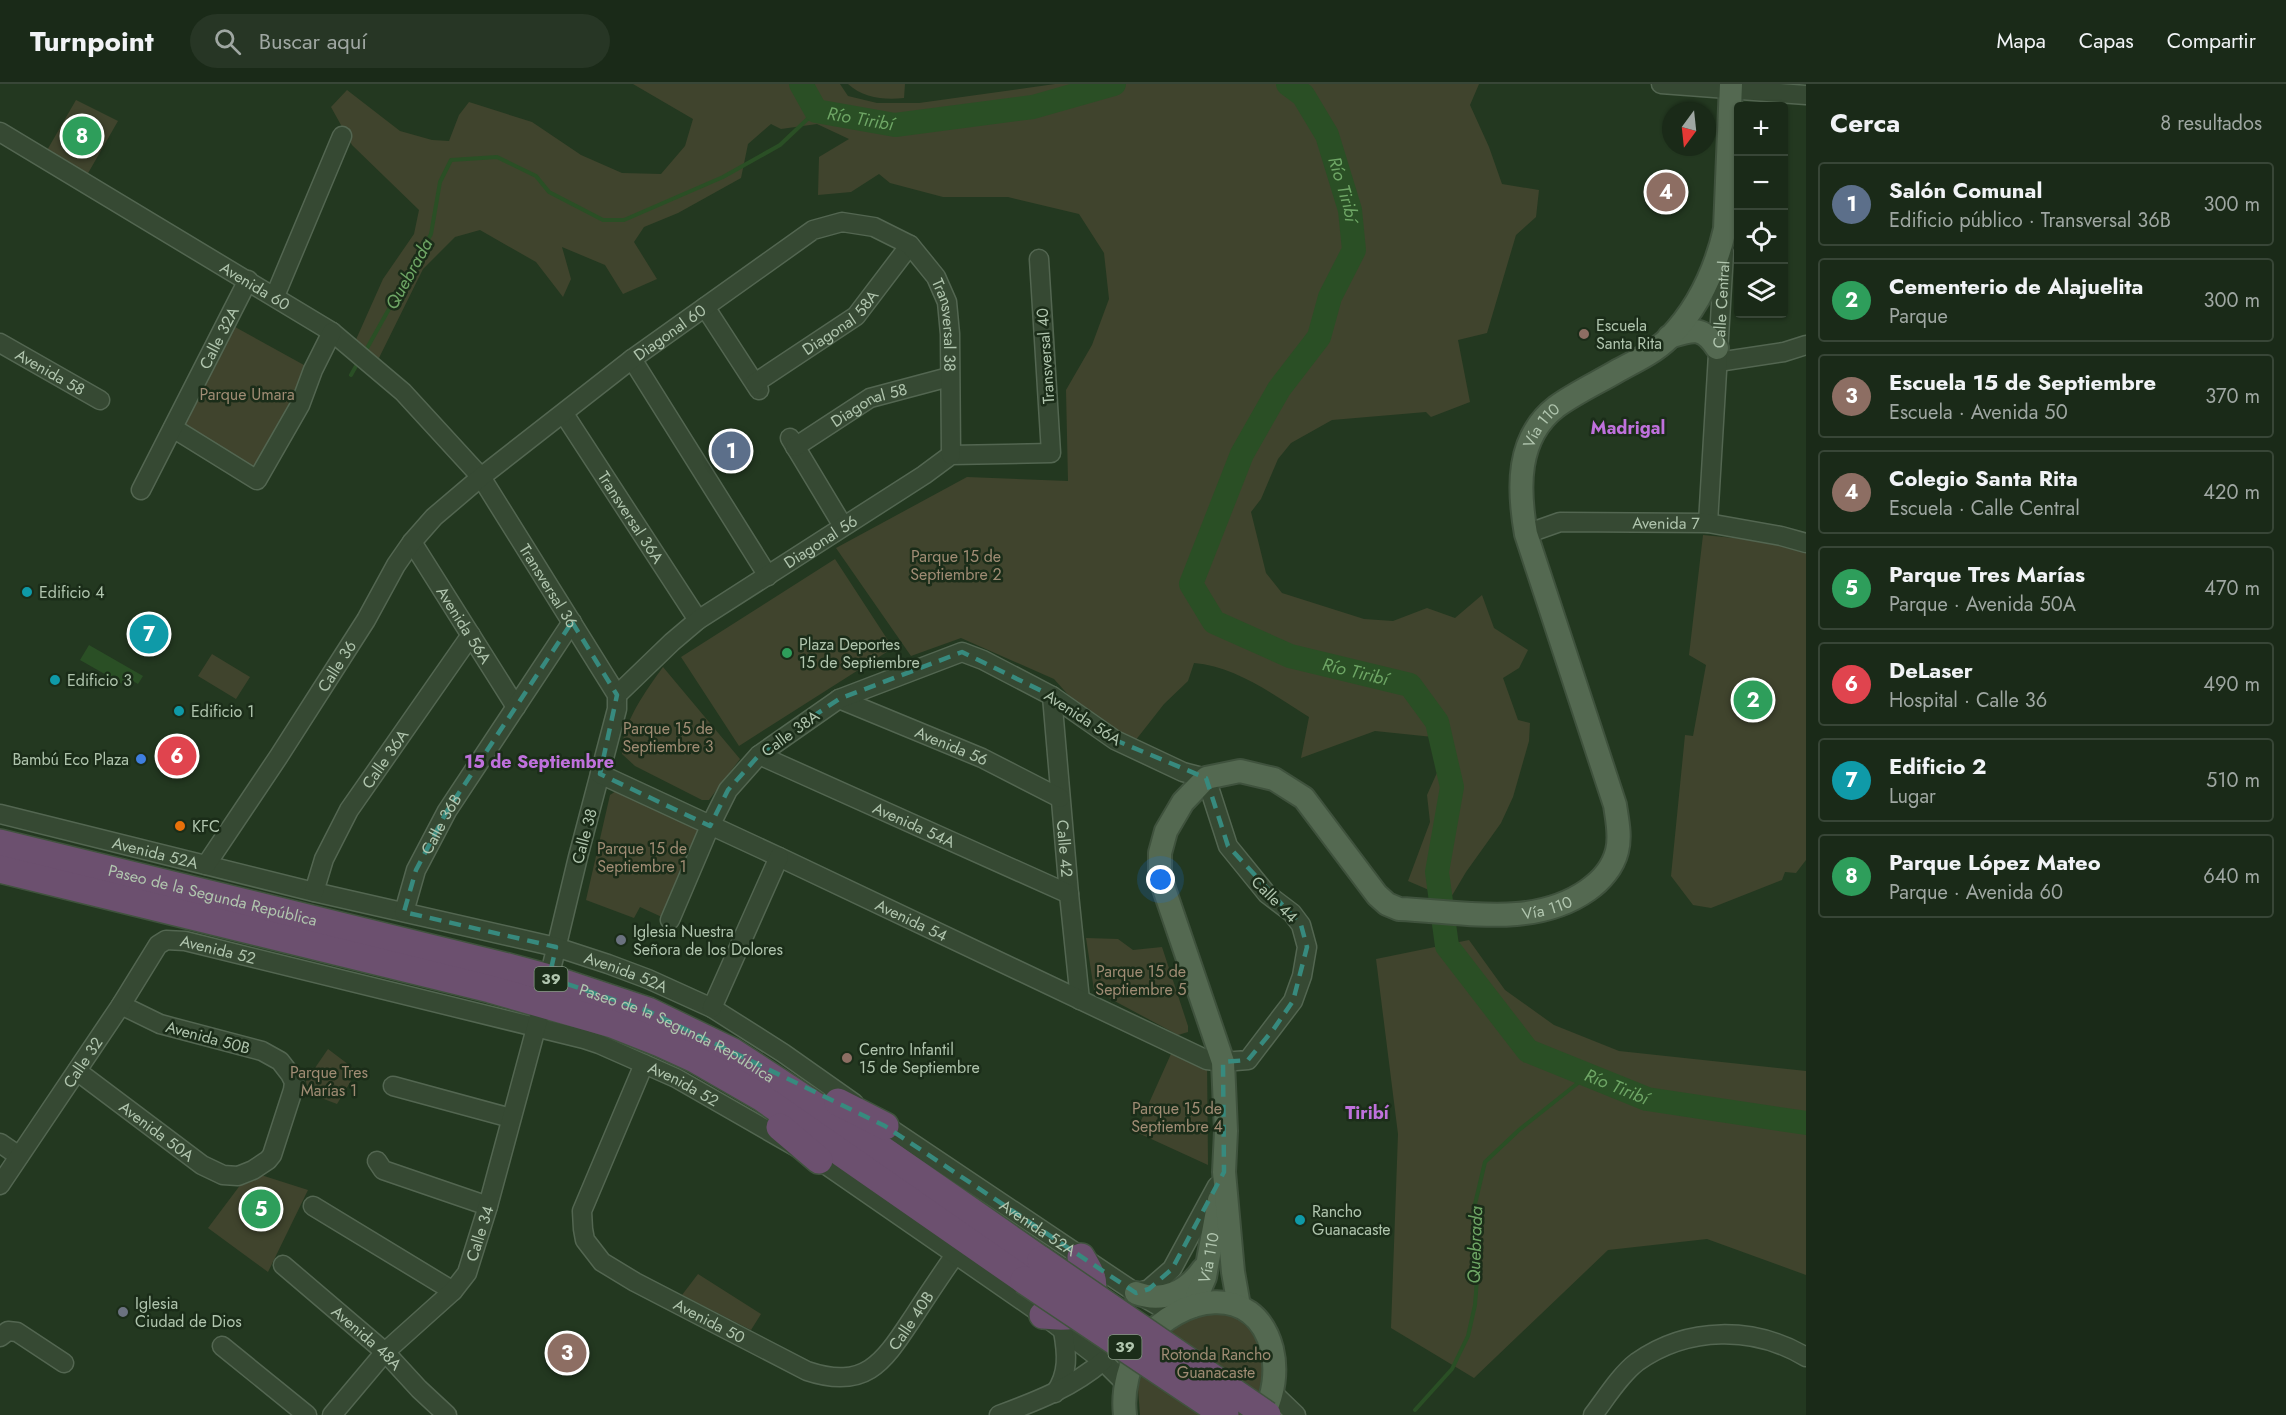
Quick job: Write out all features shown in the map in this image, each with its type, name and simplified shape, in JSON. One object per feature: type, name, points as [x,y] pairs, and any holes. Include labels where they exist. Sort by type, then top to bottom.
[{"type":"highway","name":"Paseo de la Segunda República","points":[[0,843],[612,1024],[695,1059],[761,1097],[1032,1270],[1268,1407]]},
{"type":"highway","name":"Paseo de la Segunda República","points":[[0,869],[490,988],[542,1003],[648,1011],[733,1052],[870,1141],[1032,1270],[1225,1415]]},
{"type":"highway","points":[[733,1052],[885,1125]]},
{"type":"highway","points":[[695,1059],[819,1161]]},
{"type":"highway","points":[[1053,1323],[1082,1312],[1089,1304],[1093,1290],[1092,1279],[1082,1257]]},
{"type":"main road","name":"Calle Central","points":[[1725,229],[1730,87]]},
{"type":"main road","name":"Vía 110","points":[[1183,1310],[1204,1276],[1224,1172],[1226,1131],[1223,1062],[1160,877],[1160,854],[1166,831],[1183,802],[1206,778],[1240,771],[1274,779],[1304,798],[1377,895],[1387,904],[1403,909],[1485,915],[1525,913],[1567,903],[1598,883],[1610,868],[1617,850],[1615,805],[1526,534],[1522,508],[1522,475],[1526,451],[1535,429],[1544,418],[1565,401],[1656,349],[1669,337],[1693,306],[1708,280],[1725,229]]},
{"type":"main road","points":[[1669,337],[1697,331],[1710,337],[1718,355]]},
{"type":"main road","name":"Vía 110","points":[[1224,1172],[1233,1272],[1239,1306]]},
{"type":"main road","points":[[1136,1293],[1162,1297],[1178,1293],[1193,1283],[1203,1270],[1209,1254]]},
{"type":"main road","points":[[1125,1415],[1126,1385],[1130,1367],[1143,1342],[1163,1322],[1183,1310],[1219,1301],[1239,1306],[1257,1318],[1268,1333],[1274,1359],[1268,1407]]},
{"type":"street","points":[[1661,84],[1730,87],[1806,95]]},
{"type":"street","name":"Avenida 60","points":[[0,132],[332,332],[403,392],[481,477]]},
{"type":"street","points":[[275,296],[342,136]]},
{"type":"street","name":"Diagonal 60","points":[[481,477],[632,359],[813,230],[842,222],[874,227]]},
{"type":"street","name":"Transversal 38","points":[[874,227],[910,246],[936,277],[947,302],[950,334],[951,455]]},
{"type":"street","name":"Calle Central","points":[[1708,524],[1725,229]]},
{"type":"street","name":"Diagonal 58A","points":[[705,307],[757,386],[856,316],[910,246]]},
{"type":"street","name":"Transversal 40","points":[[951,455],[1051,453],[1039,259]]},
{"type":"street","name":"Calle 32A","points":[[141,490],[248,280]]},
{"type":"street","points":[[173,428],[257,480],[300,405],[313,370],[332,332]]},
{"type":"street","name":"Avenida 58","points":[[0,344],[100,400]]},
{"type":"street","points":[[1718,355],[1784,352],[1806,345]]},
{"type":"street","points":[[632,359],[768,576]]},
{"type":"street","name":"Diagonal 58","points":[[843,526],[792,442],[870,398],[950,377]]},
{"type":"street","name":"Transversal 36A","points":[[564,414],[698,620]]},
{"type":"street","name":"Diagonal 56","points":[[616,695],[698,620],[924,475],[951,455]]},
{"type":"street","name":"Calle 36","points":[[207,865],[292,737],[412,542],[434,518],[481,477]]},
{"type":"street","name":"Transversal 36","points":[[481,477],[616,695]]},
{"type":"street","name":"Avenida 7","points":[[1526,534],[1560,522],[1708,524],[1781,536],[1806,543]]},
{"type":"street","name":"Avenida 56A","points":[[412,542],[516,707]]},
{"type":"street","name":"Calle 36B","points":[[404,912],[416,870],[447,811],[572,622]]},
{"type":"street","name":"Calle 36A","points":[[314,892],[324,859],[349,810],[471,635]]},
{"type":"street","name":"Avenida 56A","points":[[962,652],[983,660],[1053,696],[1115,740],[1183,772],[1206,778]]},
{"type":"street","name":"Calle 38A","points":[[670,920],[710,825],[728,790],[759,755],[839,699],[962,652]]},
{"type":"street","name":"Calle 38","points":[[542,1003],[617,709],[616,695]]},
{"type":"street","name":"Calle 42","points":[[1053,696],[1060,798],[1080,1000]]},
{"type":"street","name":"Avenida 56","points":[[839,699],[982,758],[1060,798]]},
{"type":"street","name":"Avenida 54A","points":[[759,755],[1069,894]]},
{"type":"street","name":"Avenida 54","points":[[600,774],[1207,1060],[1223,1062]]},
{"type":"street","name":"Calle 44","points":[[1206,778],[1228,846],[1268,894],[1292,913],[1301,925],[1307,947],[1302,976],[1293,1001],[1273,1030],[1248,1060],[1223,1062]]},
{"type":"street","name":"Avenida 52A","points":[[0,814],[314,892],[556,947],[648,979],[712,1008],[783,1053],[885,1125],[1136,1293],[1183,1310]]},
{"type":"street","points":[[712,1008],[779,857]]},
{"type":"street","name":"Avenida 52","points":[[166,940],[185,940],[542,1003],[599,1044],[676,1078],[819,1161],[1053,1323],[1103,1361],[1126,1385]]},
{"type":"street","name":"Calle 32","points":[[0,1185],[121,1005],[158,945],[166,940]]},
{"type":"street","name":"Calle 34","points":[[332,1415],[385,1352],[453,1291],[469,1270],[542,1003]]},
{"type":"street","name":"Avenida 50B","points":[[121,1005],[160,1024],[262,1051],[280,1061],[290,1074],[294,1082],[293,1090],[272,1155],[258,1168],[244,1174]]},
{"type":"street","name":"Avenida 50","points":[[644,1064],[584,1203],[585,1240],[595,1256],[634,1282],[807,1371],[833,1377],[857,1375]]},
{"type":"street","name":"Avenida 50A","points":[[77,1071],[202,1165],[223,1175],[244,1174]]},
{"type":"street","points":[[393,1086],[511,1118]]},
{"type":"street","points":[[0,1143],[19,1156]]},
{"type":"street","points":[[377,1161],[383,1170],[488,1206]]},
{"type":"street","points":[[1136,1293],[1149,1289],[1173,1269],[1224,1172]]},
{"type":"street","points":[[313,1206],[453,1291]]},
{"type":"street","name":"Calle 40B","points":[[857,1375],[877,1365],[892,1350],[955,1254]]},
{"type":"street","name":"Avenida 48A","points":[[283,1265],[385,1352],[447,1415]]},
{"type":"street","points":[[1053,1323],[1066,1372],[1062,1384],[1054,1394]]},
{"type":"street","points":[[1593,1415],[1636,1363],[1684,1339],[1713,1333],[1771,1341],[1806,1358]]},
{"type":"street","points":[[7,1334],[26,1336],[64,1363]]},
{"type":"street","points":[[222,1346],[307,1415]]},
{"type":"street","points":[[999,1415],[1054,1394],[1103,1361]]},
{"type":"street","points":[[1268,1407],[1296,1415]]},
{"type":"highlighted area","points":[[572,622],[617,695],[600,774],[710,826],[728,790],[759,755],[791,731],[839,699],[962,652],[1052,696],[1115,740],[1206,778],[1228,846],[1301,925],[1307,947],[1293,1001],[1273,1030],[1248,1060],[1223,1062],[1224,1172],[1172,1269],[1149,1289],[1136,1293],[885,1126],[648,1011],[549,978],[556,947],[404,912],[416,870],[447,811]]},
{"type":"green space","name":"Parque 15 de Septiembre 2","points":[[633,84],[840,84],[848,96],[877,103],[919,103],[1055,84],[1479,84],[1470,105],[1489,147],[1502,184],[1539,190],[1536,217],[1516,235],[1487,333],[1458,340],[1470,402],[1431,417],[1426,412],[1332,420],[1291,443],[1278,459],[1261,499],[1251,512],[1266,573],[1282,593],[1364,619],[1393,621],[1427,608],[1455,618],[1482,595],[1494,628],[1528,650],[1519,668],[1503,678],[1518,720],[1530,723],[1529,741],[1513,797],[1501,823],[1450,899],[1408,881],[1430,822],[1427,795],[1440,766],[1433,737],[1375,731],[1301,758],[1309,717],[1254,683],[1209,665],[1194,663],[1188,681],[1164,704],[1135,741],[1087,716],[1054,679],[961,638],[911,656],[836,548],[967,477],[1068,481],[1066,390],[1092,345],[1109,299],[1104,253],[1079,214],[1008,197],[943,197],[890,183],[879,174],[851,192],[818,195],[819,157],[849,139],[817,124],[781,129],[771,124],[748,144],[741,178],[678,213],[644,227],[634,242],[657,279],[623,294],[605,265],[562,247],[571,279],[563,297],[536,262],[480,230],[455,237],[423,269],[375,366],[354,344],[383,279],[414,234],[419,210],[352,145],[331,107],[347,90],[400,131],[432,140],[449,141],[459,115],[469,102],[532,122],[581,155],[622,173],[661,174],[685,146],[693,119]]},
{"type":"green space","points":[[848,84],[905,84],[904,98],[874,97]]},
{"type":"green space","points":[[76,100],[118,121],[87,175],[46,152]]},
{"type":"green space","name":"Parque Umara","points":[[226,322],[313,370],[257,480],[173,428]]},
{"type":"green space","points":[[1703,535],[1785,543],[1806,552],[1806,860],[1796,873],[1785,872],[1782,880],[1711,908],[1693,905],[1671,876],[1685,735],[1693,736],[1706,665],[1689,655]]},
{"type":"green space","name":"Plaza Deportes 15 de Septiembre","points":[[835,559],[893,648],[739,746],[681,657]]},
{"type":"green space","points":[[212,654],[250,677],[236,699],[198,676]]},
{"type":"green space","name":"Parque 15 de Septiembre 3","points":[[663,667],[740,759],[709,800],[702,800],[635,766],[622,754],[625,732],[630,720],[642,697]]},
{"type":"green space","name":"Parque 15 de Septiembre 1","points":[[616,791],[704,831],[664,918],[640,907],[634,918],[586,900],[610,795]]},
{"type":"green space","name":"Parque 15 de Septiembre 5","points":[[1086,938],[1118,939],[1133,950],[1162,947],[1188,1032],[1178,1035],[1094,990]]},
{"type":"green space","points":[[1469,940],[1505,990],[1554,1025],[1619,1051],[1806,1071],[1806,1275],[1707,1239],[1608,1250],[1474,1378],[1391,1328],[1398,1134],[1376,959]]},
{"type":"green space","name":"Parque 15 de Septiembre 4","points":[[1175,1045],[1207,1060],[1208,1165],[1136,1132]]},
{"type":"green space","name":"Parque Tres Marías 1","points":[[328,1049],[357,1071],[337,1104],[308,1093],[306,1081]]},
{"type":"green space","points":[[261,1175],[308,1190],[268,1272],[208,1228],[241,1184]]},
{"type":"green space","points":[[698,1274],[761,1314],[751,1330],[682,1295]]},
{"type":"green space","name":"Rotonda Rancho Guanacaste","points":[[1205,1312],[1236,1313],[1267,1347],[1266,1386],[1251,1415],[1140,1415],[1138,1389],[1142,1371],[1167,1335],[1179,1324]]},
{"type":"shaded area","points":[[89,645],[143,676],[138,684],[128,678],[124,685],[80,660]]},
{"type":"waterway","name":"Río Tiribí","points":[[801,84],[816,111],[895,125],[1033,107],[1114,84]]},
{"type":"waterway","name":"Río Tiribí","points":[[1288,84],[1303,95],[1327,135],[1350,210],[1354,250],[1330,297],[1319,337],[1279,389],[1242,454],[1191,584],[1214,622],[1290,656],[1410,685],[1437,722],[1452,787],[1437,872],[1447,946],[1528,1051],[1647,1099],[1806,1123]]},
{"type":"waterway","points":[[366,350],[431,234],[440,182],[451,160],[497,157],[536,176],[549,192],[603,220],[624,220],[723,177],[780,145],[816,111]]},
{"type":"waterway","name":"Quebrada","points":[[351,375],[356,366]]},
{"type":"waterway","name":"Quebrada","points":[[1415,1410],[1452,1369],[1468,1336],[1475,1305],[1479,1254],[1475,1204],[1485,1162],[1519,1130],[1588,1075]]},
{"type":"place","name":"Parque López Mateo","points":[[82,136]]},
{"type":"place","name":"Colegio Santa Rita","points":[[1666,192]]},
{"type":"place","name":"Escuela Santa Rita","points":[[1584,334]]},
{"type":"place","name":"Salón Comunal","points":[[731,451]]},
{"type":"place","name":"Edificio 4","points":[[27,592]]},
{"type":"place","name":"Edificio 2","points":[[149,634]]},
{"type":"place","name":"Plaza Deportes 15 de Septiembre","points":[[787,653]]},
{"type":"place","name":"Edificio 3","points":[[55,680]]},
{"type":"place","name":"Cementerio de Alajuelita","points":[[1753,700]]},
{"type":"place","name":"Edificio 1","points":[[179,711]]},
{"type":"place","name":"DeLaser","points":[[177,756]]},
{"type":"place","name":"Bambú Eco Plaza","points":[[141,759]]},
{"type":"place","name":"KFC","points":[[180,826]]},
{"type":"place","name":"Iglesia Nuestra Señora de los Dolores","points":[[621,940]]},
{"type":"place","name":"Centro Infantil 15 de Septiembre","points":[[847,1058]]},
{"type":"place","name":"Parque Tres Marías","points":[[261,1209]]},
{"type":"place","name":"Rancho Guanacaste","points":[[1300,1220]]},
{"type":"place","name":"Iglesia Ciudad de Dios","points":[[123,1312]]},
{"type":"place","name":"Escuela 15 de Septiembre","points":[[567,1353]]},
{"type":"district","name":"Madrigal","points":[[1628,428]]},
{"type":"district","name":"15 de Septiembre","points":[[539,762]]},
{"type":"district","name":"Tiribí","points":[[1367,1113]]}]
